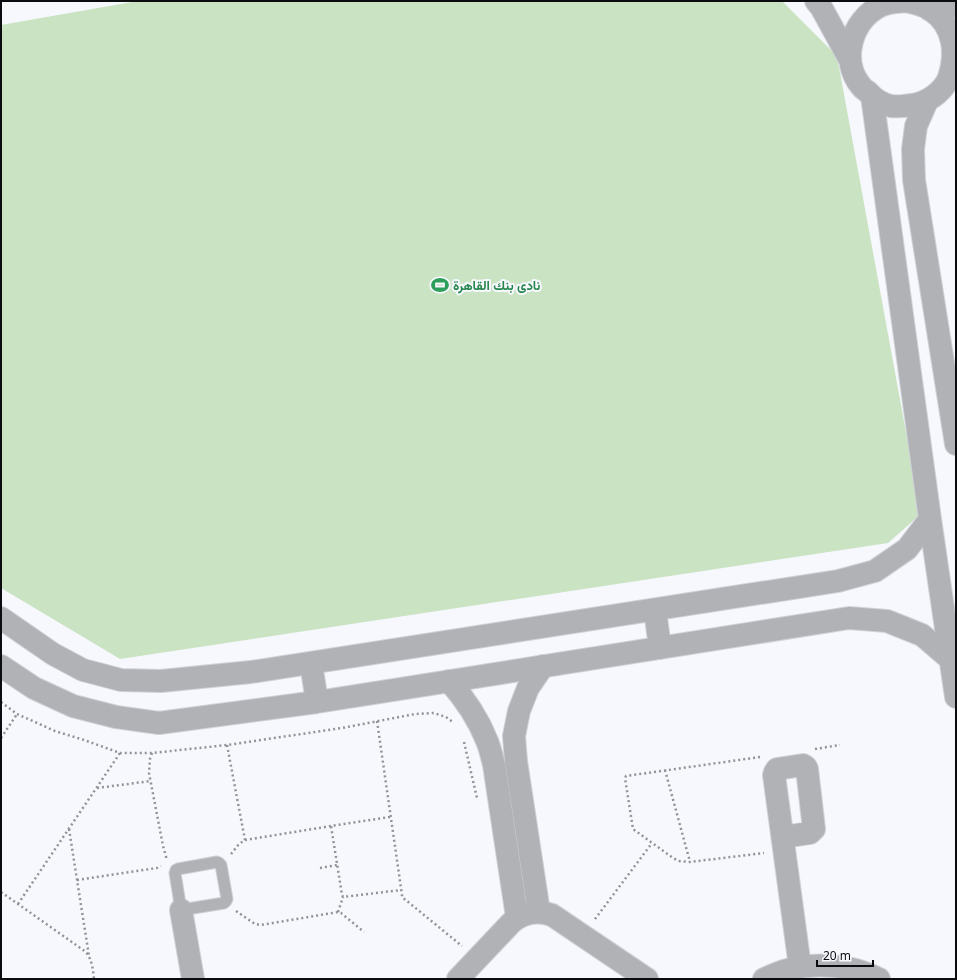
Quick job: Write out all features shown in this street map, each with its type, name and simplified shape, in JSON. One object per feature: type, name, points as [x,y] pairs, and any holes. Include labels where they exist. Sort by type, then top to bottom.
[{"type":"street","points":[[816,1],[822,7],[850,60],[854,74],[861,86],[879,101],[891,106],[903,107],[927,101],[937,94],[945,84],[951,73],[955,60],[952,37],[947,26],[940,17],[919,4],[906,1],[893,2],[881,6],[860,22],[850,47],[850,60]]},
{"type":"street","points":[[930,10],[956,6]]},
{"type":"street","points":[[872,96],[956,697]]},
{"type":"street","points":[[927,101],[916,126],[913,149],[914,180],[956,440]]},
{"type":"street","points":[[879,153],[913,149]]},
{"type":"street","points":[[1,618],[53,654],[83,670],[121,680],[161,681],[251,672],[838,581],[875,571],[907,549],[930,519]]},
{"type":"street","points":[[655,610],[660,648]]},
{"type":"street","points":[[1,666],[34,688],[74,706],[116,717],[159,723],[317,702],[849,618],[887,621],[922,635],[950,659]]},
{"type":"street","points":[[311,663],[317,702]]},
{"type":"street","points":[[539,912],[516,761],[514,736],[518,711],[528,688],[543,666]]},
{"type":"street","points":[[449,681],[465,700],[477,720],[487,742],[494,764],[517,917]]},
{"type":"street","points":[[784,844],[800,967]]},
{"type":"street","points":[[181,910],[193,979]]},
{"type":"street","points":[[458,979],[517,917],[527,913],[539,912],[552,915],[647,979]]},
{"type":"street","points":[[764,979],[785,970],[821,965],[850,968],[879,979]]},
{"type":"lane","points":[[216,862],[221,865],[227,899],[224,903],[181,910],[175,873],[176,870],[216,862]]},
{"type":"path","points":[[1,702],[17,714],[55,731],[120,753],[152,753],[227,745],[342,728],[415,714],[434,713],[446,717],[456,724]]},
{"type":"path","points":[[1,738],[17,714]]},
{"type":"path","points":[[377,721],[402,897],[477,958]]},
{"type":"path","points":[[462,735],[478,802]]},
{"type":"path","points":[[227,745],[245,840]]},
{"type":"path","points":[[810,749],[840,745]]},
{"type":"path","points":[[18,904],[120,753]]},
{"type":"path","points":[[152,753],[149,773],[166,860],[178,869]]},
{"type":"path","points":[[764,756],[626,776],[625,778],[634,828],[652,843],[679,861],[690,862],[784,844]]},
{"type":"path","points":[[665,770],[690,862]]},
{"type":"path","points":[[96,788],[151,781]]},
{"type":"path","points":[[221,865],[239,844],[245,840],[390,817]]},
{"type":"path","points":[[331,826],[342,895],[344,897],[338,912]]},
{"type":"path","points":[[69,829],[94,979]]},
{"type":"path","points":[[583,936],[652,843]]},
{"type":"path","points":[[77,880],[157,868],[166,860]]},
{"type":"path","points":[[320,868],[337,865]]},
{"type":"path","points":[[344,897],[401,890]]},
{"type":"path","points":[[1,892],[81,948],[89,956]]},
{"type":"path","points":[[224,903],[258,925],[338,912],[364,932]]},
{"type":"green space","name":"نادى بنك القاهرة","points":[[138,1],[782,1],[837,56],[921,514],[888,543],[120,659],[1,588],[1,25]]},
{"type":"place","name":"نادى بنك القاهرة","points":[[440,285]]}]
